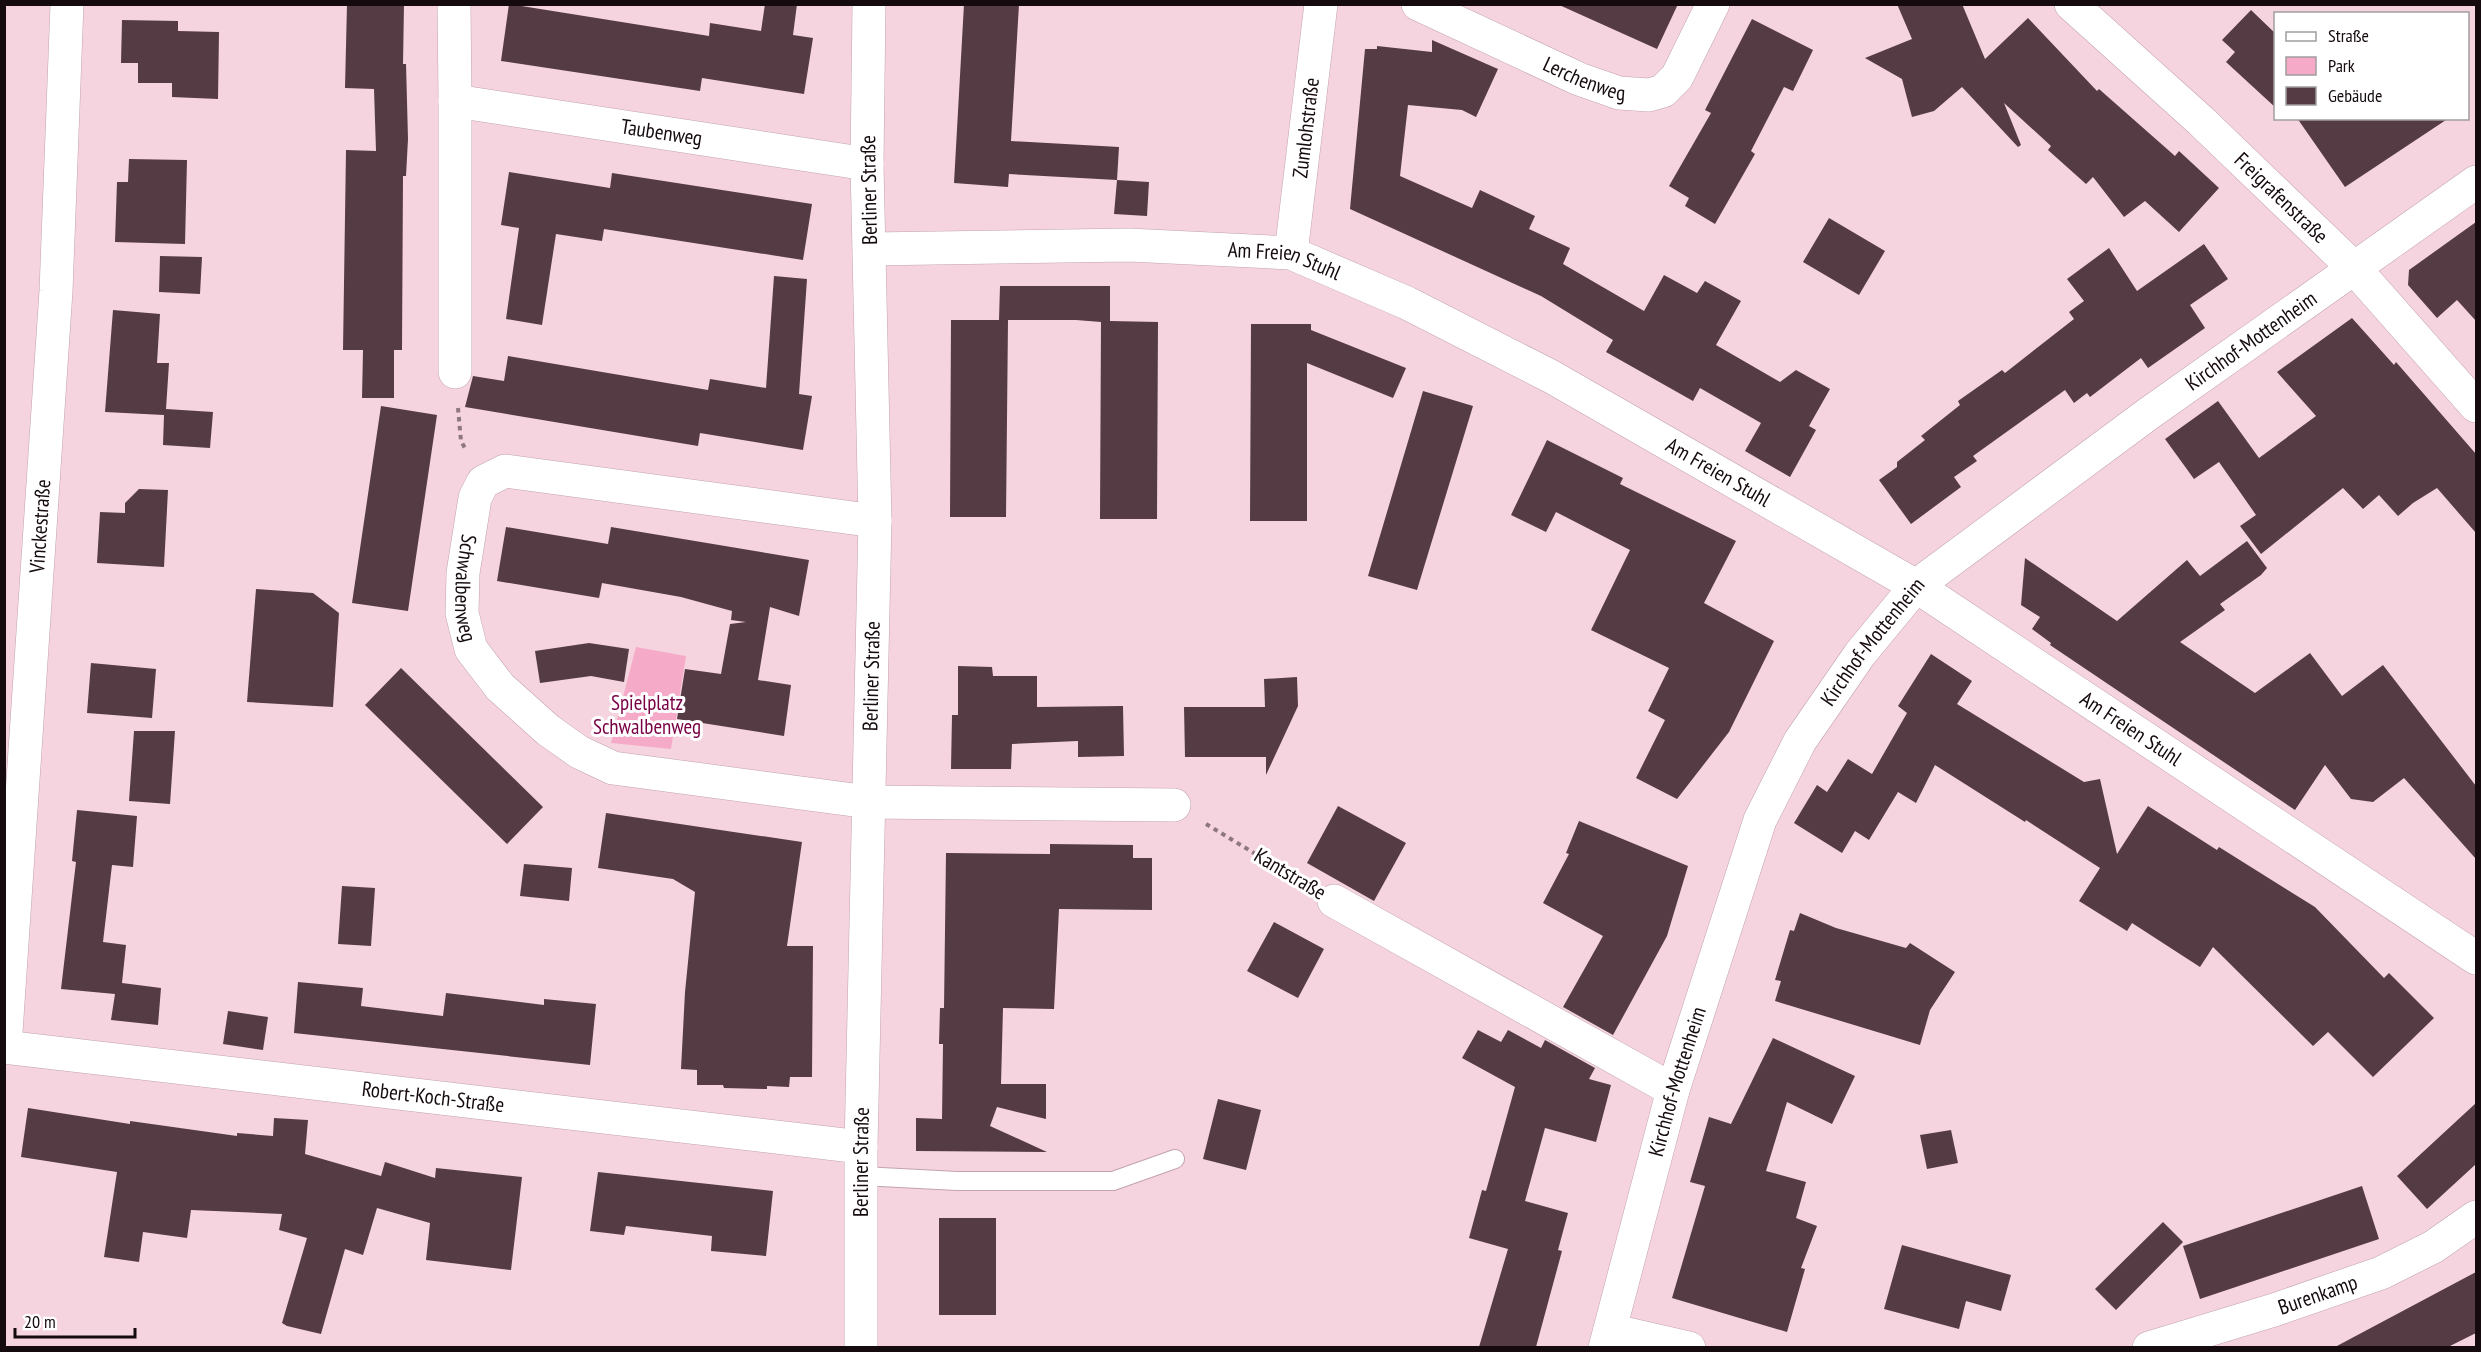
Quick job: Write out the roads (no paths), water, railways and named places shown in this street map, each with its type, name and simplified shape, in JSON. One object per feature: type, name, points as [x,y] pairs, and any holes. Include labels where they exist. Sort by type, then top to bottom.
[{"type":"street","name":"Vinckestraße","points":[[5,1047],[56,291],[67,4]]},
{"type":"street","points":[[454,4],[454,372]]},
{"type":"street","name":"Berliner Straße","points":[[861,1347],[861,1161],[874,521],[867,164],[869,4]]},
{"type":"street","name":"Zumlohstraße","points":[[1291,253],[1320,4]]},
{"type":"street","name":"Lerchenweg","points":[[1418,4],[1579,79],[1619,93],[1649,95],[1663,91],[1677,78],[1713,4]]},
{"type":"street","name":"Freigrafenstraße","points":[[2072,4],[2201,121],[2355,269],[2476,406]]},
{"type":"street","name":"Taubenweg","points":[[455,101],[867,164]]},
{"type":"street","name":"Kirchhof-Mottenheim","points":[[1608,1339],[1673,1090],[1760,820],[1800,741],[1860,654],[1916,586],[2148,414],[2476,182]]},
{"type":"street","name":"Am Freien Stuhl","points":[[870,249],[1129,245],[1291,253],[1407,303],[1552,377],[1916,586],[2476,958]]},
{"type":"street","name":"Schwalbenweg","points":[[869,802],[613,768],[579,752],[548,730],[500,687],[471,649],[462,613],[463,573],[475,498],[483,482],[505,471],[874,521]]},
{"type":"street","points":[[869,802],[1174,805]]},
{"type":"street","name":"Kantstraße","points":[[1334,901],[1673,1090]]},
{"type":"street","name":"Robert-Koch-Straße","points":[[5,1047],[861,1161]]},
{"type":"street","name":"Burenkamp","points":[[2149,1347],[2274,1310],[2381,1273],[2433,1246],[2476,1217]]},
{"type":"street","points":[[1608,1339],[1689,1347]]},
{"type":"lane","points":[[861,1161],[957,1181],[1113,1181],[1175,1160]]},
{"type":"park label","name":"Spielplatz Schwalbenweg","points":[[647,715]]}]
